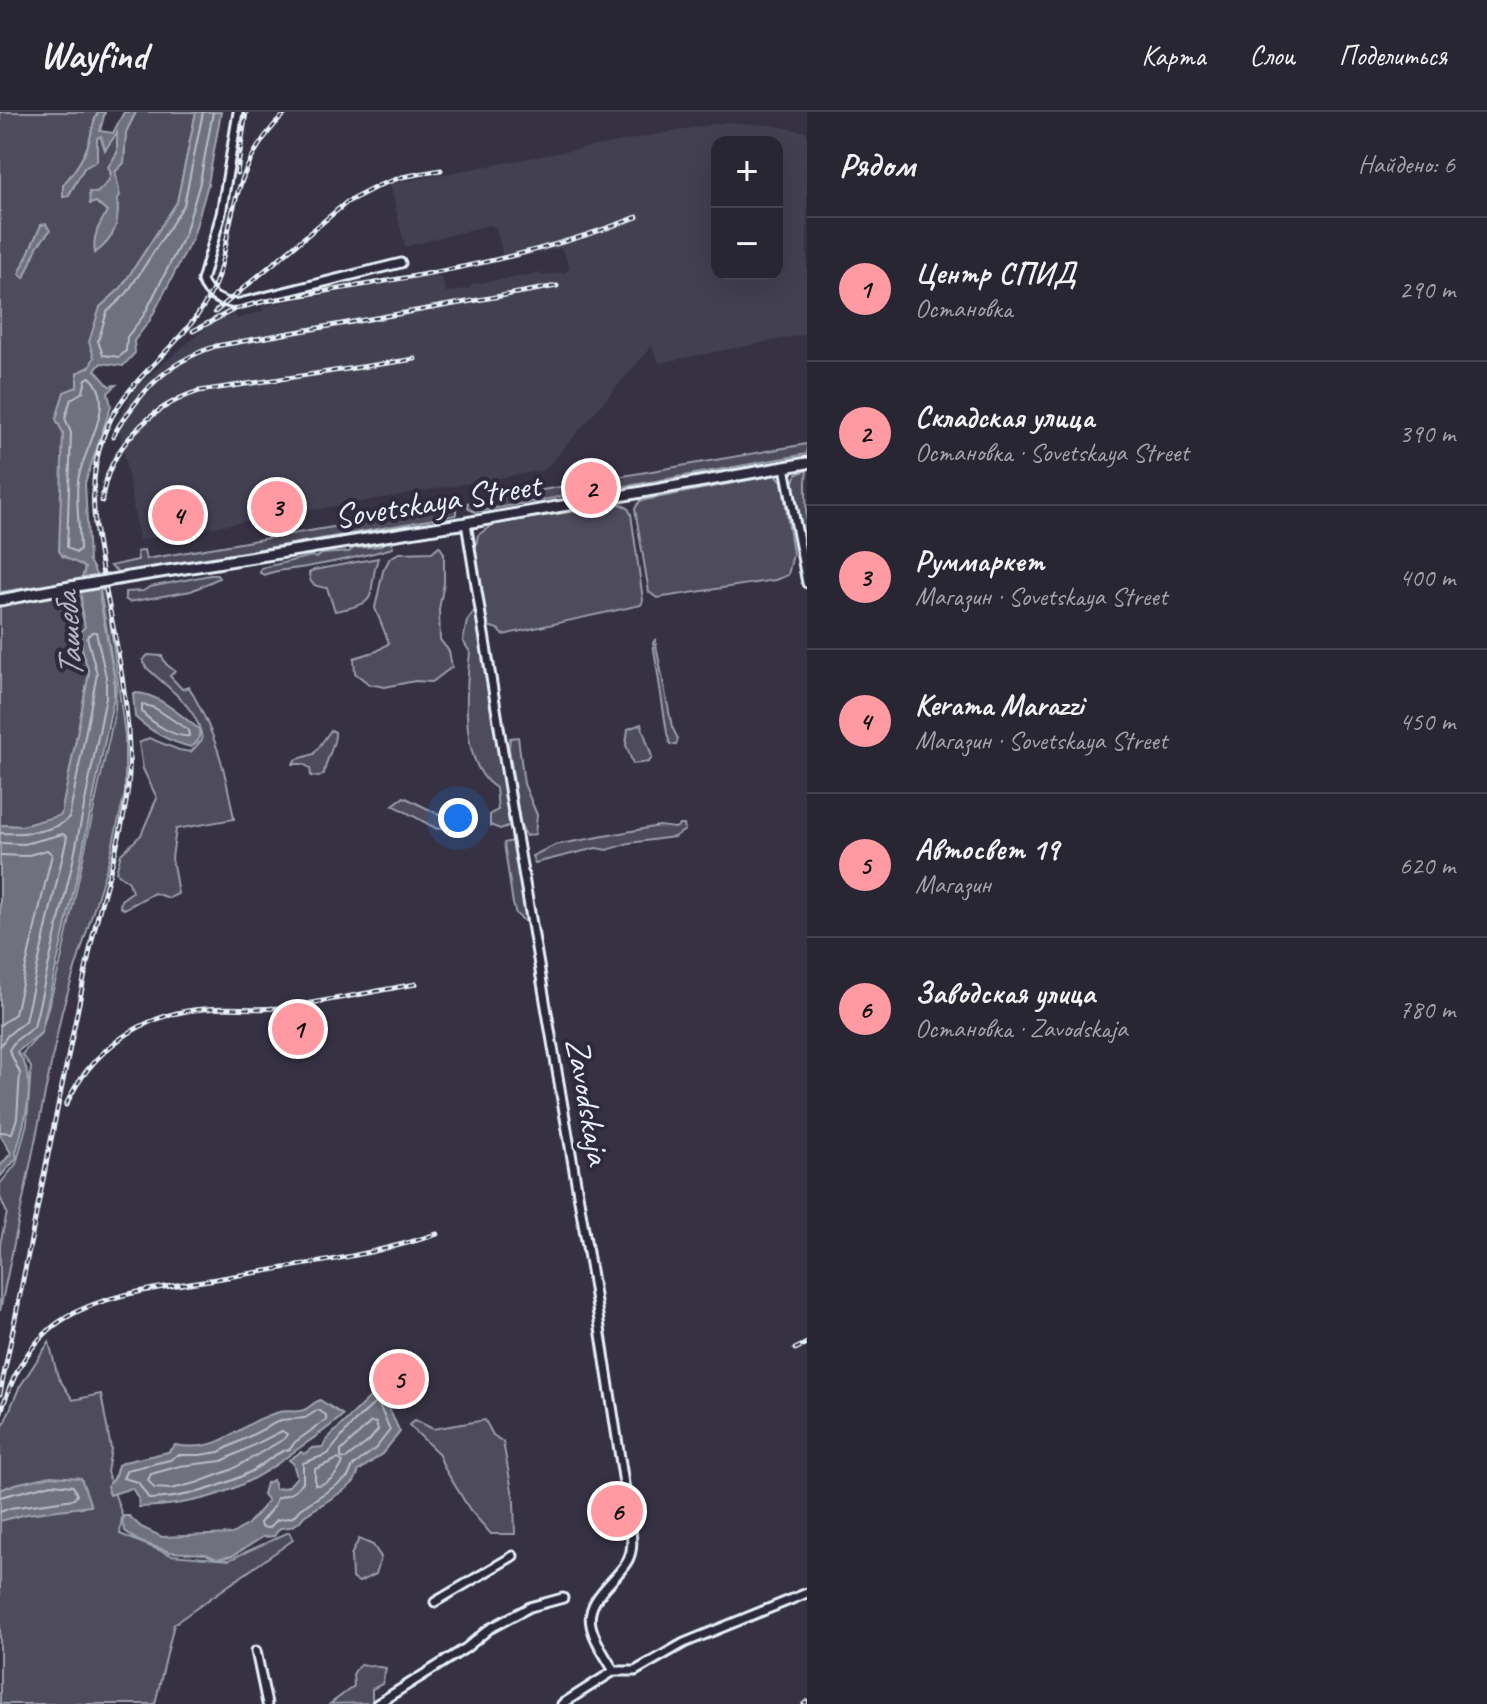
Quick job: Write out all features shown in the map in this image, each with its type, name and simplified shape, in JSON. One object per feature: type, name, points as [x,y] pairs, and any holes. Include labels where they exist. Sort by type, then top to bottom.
[{"type":"main road","name":"Sovetskaya Street","points":[[0,600],[807,463]]},
{"type":"street","points":[[238,112],[221,214],[202,281],[210,295],[236,304],[401,263]]},
{"type":"street","points":[[785,467],[807,583]]},
{"type":"street","name":"Zavodskaja","points":[[466,523],[592,1276],[633,1543],[627,1563],[594,1603],[590,1616],[594,1634],[614,1671]]},
{"type":"street","points":[[435,1602],[513,1556]]},
{"type":"street","points":[[562,1704],[614,1671],[635,1671],[684,1643],[807,1593]]},
{"type":"street","points":[[377,1704],[466,1648],[489,1629],[530,1607],[563,1598]]},
{"type":"street","points":[[256,1651],[267,1704]]},
{"type":"street","points":[[576,1694],[578,1704]]},
{"type":"shaded area","points":[[0,112],[98,112],[83,157],[63,185],[64,196],[69,195],[97,138],[100,136],[105,149],[117,132],[117,153],[109,167],[110,179],[97,193],[90,192],[107,212],[97,230],[118,213],[119,190],[115,171],[124,163],[126,132],[136,112],[196,112],[177,202],[121,288],[100,307],[94,357],[90,367],[77,373],[77,387],[63,433],[62,556],[85,568],[82,579],[0,592]]},
{"type":"shaded area","points":[[725,122],[771,125],[807,132],[807,334],[659,363],[652,346],[545,470],[139,540],[124,452],[126,448],[121,444],[120,428],[115,425],[136,387],[210,324],[235,314],[237,319],[263,311],[262,306],[424,277],[441,276],[446,292],[469,289],[472,284],[565,272],[570,268],[561,248],[504,261],[496,228],[489,225],[405,247],[390,184]]},
{"type":"shaded area","points":[[807,444],[807,454],[633,485],[609,488],[583,486],[570,494],[554,498],[475,512],[469,509],[467,503]]},
{"type":"shaded area","points":[[807,470],[807,564],[793,484],[797,474]]},
{"type":"shaded area","points":[[776,475],[782,481],[793,554],[788,575],[775,580],[657,598],[649,592],[635,509],[640,501]]},
{"type":"shaded area","points":[[620,504],[628,508],[631,514],[643,600],[641,605],[503,635],[498,629],[488,626],[475,550],[478,535],[494,524]]},
{"type":"shaded area","points":[[456,506],[456,515],[121,574],[110,566],[138,560],[137,552],[144,550],[146,559]]},
{"type":"shaded area","points":[[392,543],[393,548],[328,563],[264,575],[260,573],[261,568],[312,556],[316,558],[322,554],[349,552],[354,548],[379,546]]},
{"type":"shaded area","points":[[439,546],[444,553],[444,583],[439,609],[440,640],[449,651],[452,667],[432,682],[415,681],[385,687],[369,684],[355,673],[354,658],[377,651],[389,643],[375,608],[383,571],[390,558],[399,553],[432,552]]},
{"type":"shaded area","points":[[378,558],[370,596],[361,605],[335,611],[327,588],[316,586],[311,581],[309,573],[314,570]]},
{"type":"shaded area","points":[[210,575],[219,578],[191,591],[129,602],[125,599],[125,592],[143,591]]},
{"type":"shaded area","points":[[100,590],[106,590],[125,736],[125,793],[109,860],[62,1011],[0,1311],[0,1244],[7,1213],[0,1197],[0,1184],[16,1164],[27,1123],[31,1067],[22,1054],[41,1033],[60,965],[115,711],[116,684]]},
{"type":"shaded area","points":[[82,592],[85,627],[78,633],[89,673],[61,816],[22,826],[0,825],[0,606]]},
{"type":"shaded area","points":[[475,610],[511,825],[500,829],[490,825],[490,814],[498,810],[496,788],[484,777],[470,745],[467,686],[470,652],[463,641],[467,621]]},
{"type":"shaded area","points":[[655,640],[672,727],[678,739],[676,745],[670,744],[667,733]]},
{"type":"shaded area","points":[[148,655],[162,656],[175,671],[170,676],[182,689],[189,687],[198,704],[218,750],[234,819],[176,829],[172,858],[178,894],[169,898],[154,893],[124,909],[120,907],[121,900],[132,892],[129,882],[116,872],[121,854],[141,835],[157,798],[143,769],[139,743],[149,738],[191,752],[202,740],[200,728],[189,708],[145,666],[143,660]]},
{"type":"shaded area","points":[[641,724],[652,757],[649,762],[633,764],[626,745],[628,729]]},
{"type":"shaded area","points":[[331,730],[335,736],[324,774],[311,776],[310,768],[293,764],[295,760],[314,754]]},
{"type":"shaded area","points":[[518,737],[524,784],[537,815],[535,834],[526,836],[520,823],[509,748],[510,738]]},
{"type":"shaded area","points":[[404,797],[448,819],[449,827],[437,829],[393,805]]},
{"type":"shaded area","points":[[684,825],[685,830],[674,837],[629,843],[607,850],[596,848],[535,863],[532,856],[555,845]]},
{"type":"shaded area","points":[[513,841],[529,925],[516,914],[513,904],[504,843]]},
{"type":"shaded area","points":[[49,1342],[58,1377],[73,1400],[101,1394],[111,1449],[107,1472],[122,1515],[120,1534],[171,1555],[229,1560],[289,1532],[293,1540],[174,1624],[155,1704],[0,1704],[0,1433],[19,1388]]},
{"type":"shaded area","points":[[415,1420],[433,1429],[485,1420],[493,1435],[503,1442],[514,1501],[515,1534],[491,1534],[470,1510],[438,1453],[409,1425]]},
{"type":"shaded area","points":[[359,1539],[373,1545],[381,1557],[376,1574],[359,1582],[352,1578],[351,1555]]},
{"type":"shaded area","points":[[360,1664],[386,1668],[382,1684],[372,1689],[372,1703],[330,1704],[354,1686],[353,1674]]},
{"type":"water","points":[[98,112],[105,112],[100,131],[113,133],[124,112],[136,112],[126,132],[124,163],[115,172],[120,196],[117,199],[117,223],[112,236],[95,253],[95,236],[107,212],[96,202],[90,204],[89,192],[97,193],[108,182],[111,173],[108,167],[117,153],[117,133],[105,150],[101,136],[97,138],[97,161],[84,168],[68,196],[63,197],[63,185],[83,157]]},
{"type":"water","name":"Ташеба","points":[[196,112],[221,112],[208,184],[193,237],[150,320],[134,341],[135,353],[123,366],[101,363],[95,370],[109,386],[116,385],[108,393],[111,406],[85,483],[89,561],[99,584],[114,676],[114,697],[41,1033],[17,1052],[28,1074],[28,1101],[17,1158],[0,1177],[0,1166],[11,1153],[0,1135],[0,825],[22,826],[61,815],[89,673],[78,633],[85,627],[81,598],[85,568],[59,551],[63,433],[56,419],[64,392],[77,387],[77,373],[90,367],[94,357],[89,342],[100,307],[121,288],[177,202]]},
{"type":"water","points":[[46,224],[50,231],[38,245],[24,278],[19,274],[41,225]]},
{"type":"water","points":[[133,693],[150,696],[176,711],[199,729],[197,741],[191,747],[183,745],[141,722],[135,717]]},
{"type":"water","points":[[376,1391],[383,1396],[400,1432],[382,1454],[359,1471],[354,1482],[294,1525],[280,1528],[274,1536],[263,1537],[232,1556],[217,1559],[205,1554],[170,1552],[138,1541],[125,1531],[122,1522],[124,1516],[129,1516],[141,1527],[162,1537],[232,1534],[248,1524],[268,1501],[263,1494],[266,1483],[273,1480],[275,1489],[288,1487],[297,1477],[289,1460],[301,1452],[304,1454],[312,1448],[323,1447],[327,1439]]},
{"type":"water","points":[[320,1400],[343,1415],[270,1468],[236,1487],[200,1499],[161,1506],[139,1507],[132,1488],[110,1495],[107,1486],[114,1479],[118,1465],[124,1462],[168,1452],[175,1445],[206,1445],[264,1417],[282,1411],[301,1411]]},
{"type":"water","points":[[51,1476],[81,1478],[91,1506],[27,1514],[0,1521],[0,1490]]},
{"type":"railway","points":[[237,173],[246,112]]},
{"type":"railway","points":[[0,1394],[92,940],[127,795],[129,751],[126,705],[95,527],[93,496],[96,463],[115,411],[129,391],[194,319],[209,297],[220,268],[246,170],[263,140],[287,112]]},
{"type":"railway","points":[[215,312],[347,202],[402,177],[441,170]]},
{"type":"railway","points":[[193,331],[235,309],[265,301],[500,259],[637,217]]},
{"type":"railway","points":[[113,437],[134,405],[161,376],[180,362],[216,346],[557,286]]},
{"type":"railway","points":[[102,501],[106,482],[122,447],[149,419],[181,398],[199,391],[415,359]]},
{"type":"railway","points":[[66,1105],[90,1067],[105,1052],[122,1038],[160,1018],[204,1009],[277,1008],[416,984]]},
{"type":"railway","points":[[0,1415],[13,1380],[31,1349],[65,1318],[85,1308],[130,1294],[330,1260],[437,1234]]},
{"type":"railway","points":[[795,1349],[807,1343]]},
{"type":"place","name":"Складская улица","points":[[591,488]]},
{"type":"place","name":"Руммаркет","points":[[277,507]]},
{"type":"place","name":"Kerama Marazzi","points":[[178,515]]},
{"type":"place","name":"Центр СПИД","points":[[298,1029]]},
{"type":"place","name":"Автосвет 19","points":[[399,1379]]},
{"type":"place","name":"Заводская улица","points":[[617,1511]]}]
